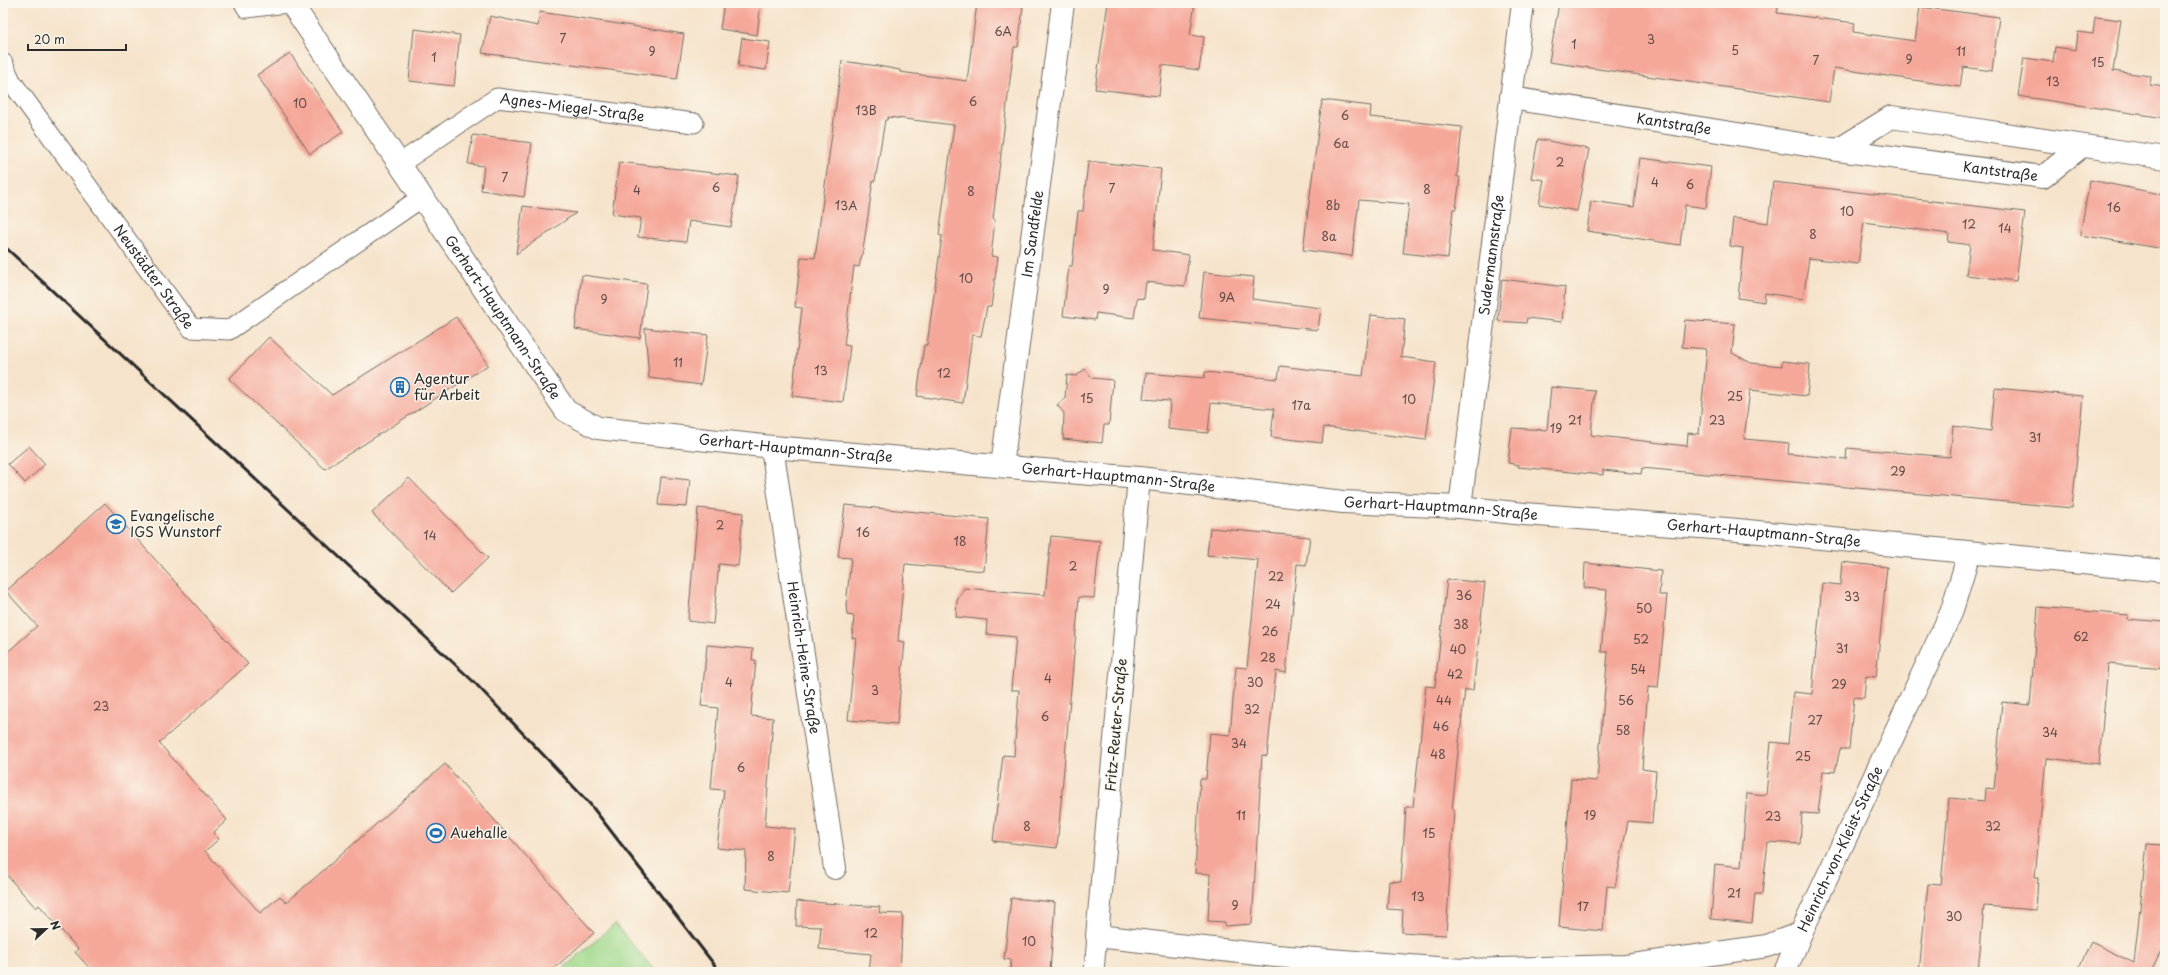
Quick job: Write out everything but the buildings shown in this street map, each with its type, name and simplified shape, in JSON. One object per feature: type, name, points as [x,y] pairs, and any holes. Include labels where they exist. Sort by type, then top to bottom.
[{"type":"street","name":"Gerhart-Hauptmann-Straße","points":[[291,3],[566,411],[598,428],[772,447],[1139,478],[1343,502],[1460,507],[1524,514],[1727,530],[1969,554],[2165,571]]},
{"type":"street","name":"Im Sandfelde","points":[[1002,466],[1063,3]]},
{"type":"street","name":"Sudermannstraße","points":[[1460,507],[1523,3]]},
{"type":"street","name":"Kantstraße","points":[[1511,98],[1838,150],[2043,177],[2082,146]]},
{"type":"street","points":[[1838,150],[1891,117],[2165,158]]},
{"type":"street","name":"Heinrich-Heine-Straße","points":[[772,447],[835,868]]},
{"type":"street","name":"Fritz-Reuter-Straße","points":[[1097,936],[1139,478]]},
{"type":"street","name":"Heinrich-von-Kleist-Straße","points":[[1097,936],[1276,956],[1463,970],[1626,966],[1767,946],[1801,933],[1951,613],[1969,554]]},
{"type":"street","points":[[1785,972],[1801,933]]},
{"type":"lane","points":[[242,5],[287,3]]},
{"type":"lane","name":"Neustädter Straße","points":[[3,63],[11,81],[191,328],[229,330],[421,198]]},
{"type":"lane","name":"Agnes-Miegel-Straße","points":[[399,164],[497,98],[694,123]]},
{"type":"lane","name":"Fritz-Reuter-Straße","points":[[1094,972],[1097,936]]},
{"type":"green space","points":[[615,924],[656,972],[559,972]]},
{"type":"railway","points":[[3,245],[475,683],[590,804],[720,972]]},
{"type":"place","name":"Agentur für Arbeit","points":[[400,387]]},
{"type":"place","name":"Evangelische IGS Wunstorf","points":[[116,524]]},
{"type":"place","name":"Auehalle","points":[[436,833]]}]
